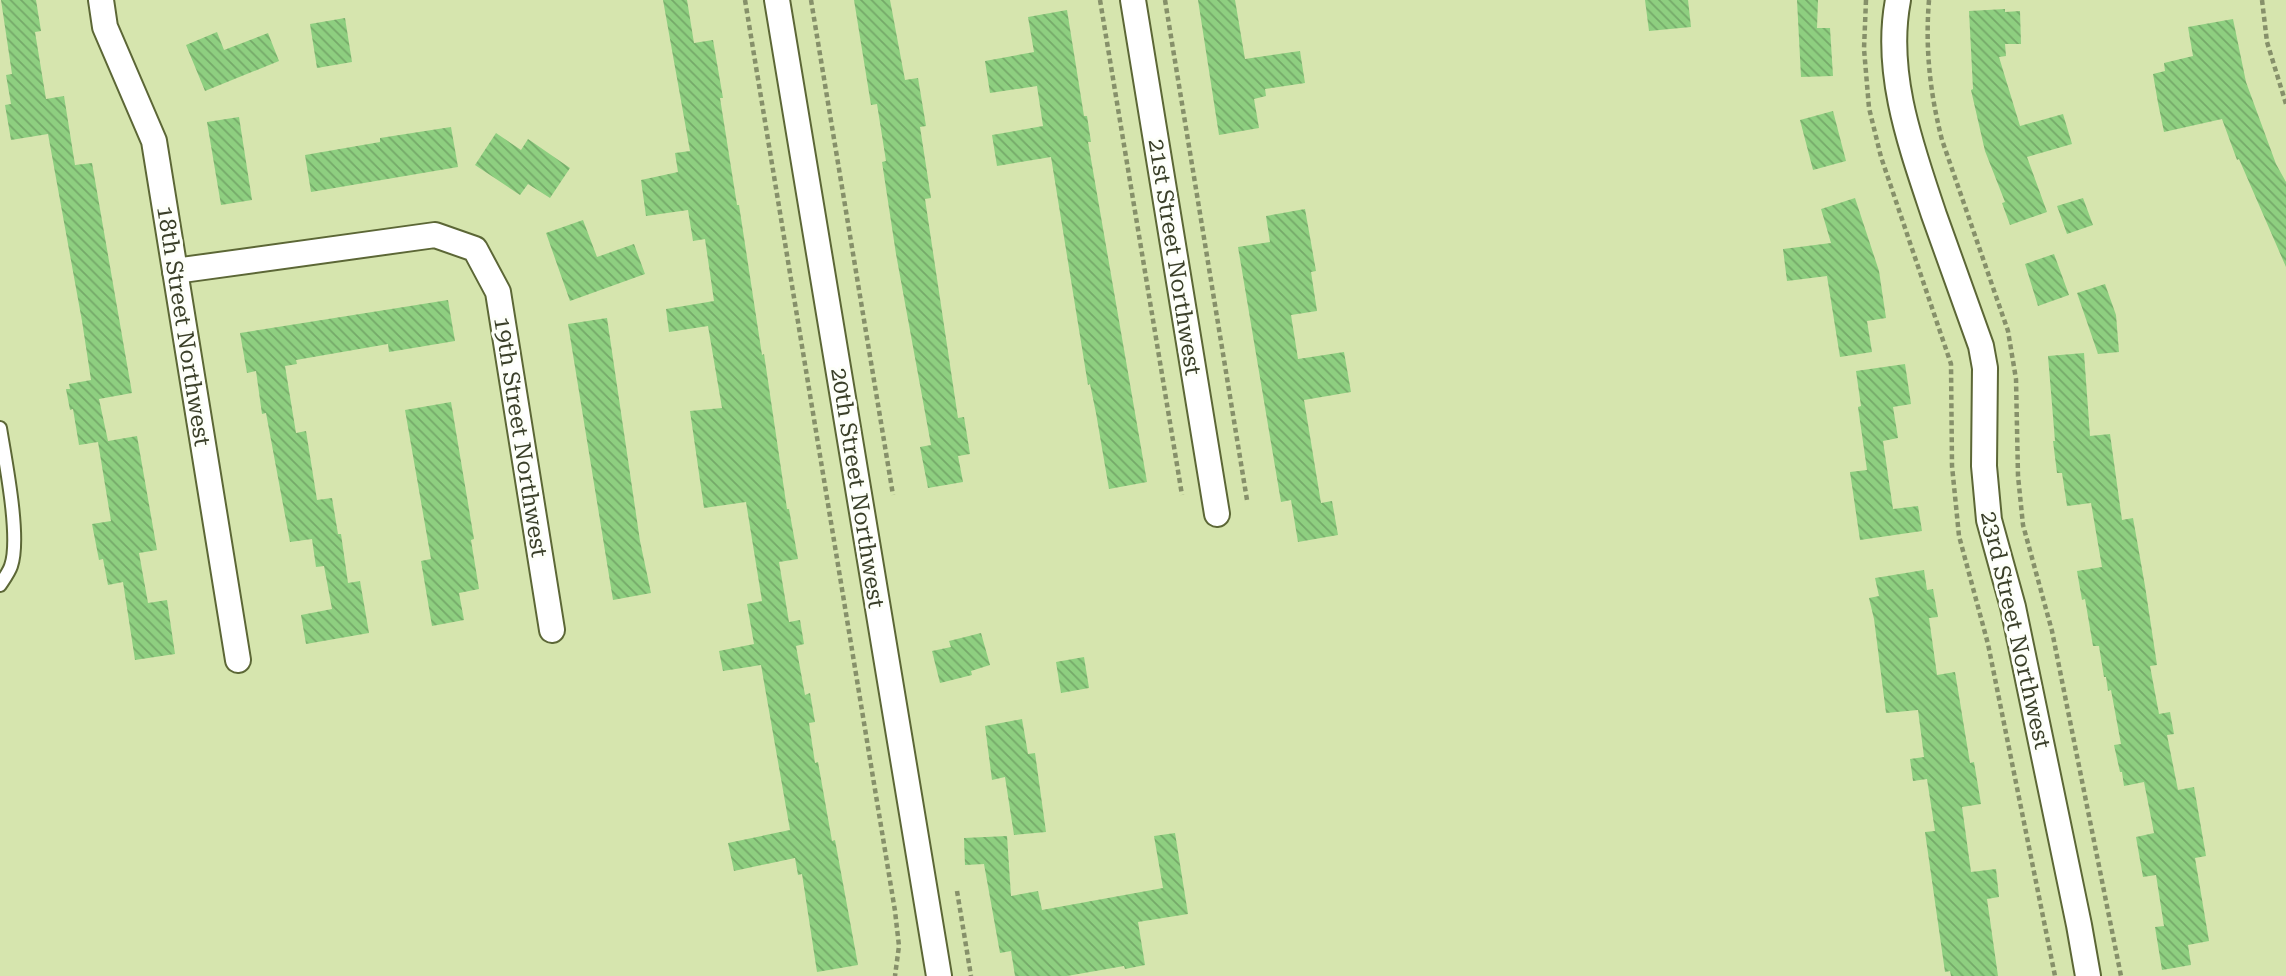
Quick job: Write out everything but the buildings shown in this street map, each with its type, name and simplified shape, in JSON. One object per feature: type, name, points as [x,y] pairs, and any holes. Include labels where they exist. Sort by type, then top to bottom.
[{"type":"street","name":"18th Street Northwest","points":[[100,0],[105,27],[154,141],[238,660]]},
{"type":"street","name":"20th Street Northwest","points":[[777,0],[939,976]]},
{"type":"street","name":"21st Street Northwest","points":[[1133,0],[1217,514]]},
{"type":"street","name":"23rd Street Northwest","points":[[1898,0],[1895,49],[1898,93],[1908,138],[1981,346],[1985,368],[1984,466],[1989,520],[2013,607],[2088,976]]},
{"type":"street","name":"19th Street Northwest","points":[[175,271],[435,235],[475,249],[498,292],[552,629]]},
{"type":"lane","points":[[0,428],[8,472],[13,532],[12,565],[0,585]]},
{"type":"path","points":[[745,0],[895,911],[899,946],[895,976]]},
{"type":"path","points":[[811,0],[893,495]]},
{"type":"path","points":[[1100,0],[1182,495]]},
{"type":"path","points":[[1165,0],[1247,500]]},
{"type":"path","points":[[1866,0],[1865,68],[1869,107],[1881,157],[1951,364],[1952,466],[1959,536],[1988,644],[2055,976]]},
{"type":"path","points":[[1929,0],[1928,57],[1934,108],[1942,140],[2008,331],[2016,379],[2018,476],[2023,525],[2052,631],[2121,976]]},
{"type":"path","points":[[2262,0],[2267,42],[2286,104]]},
{"type":"path","points":[[957,891],[971,976]]}]
